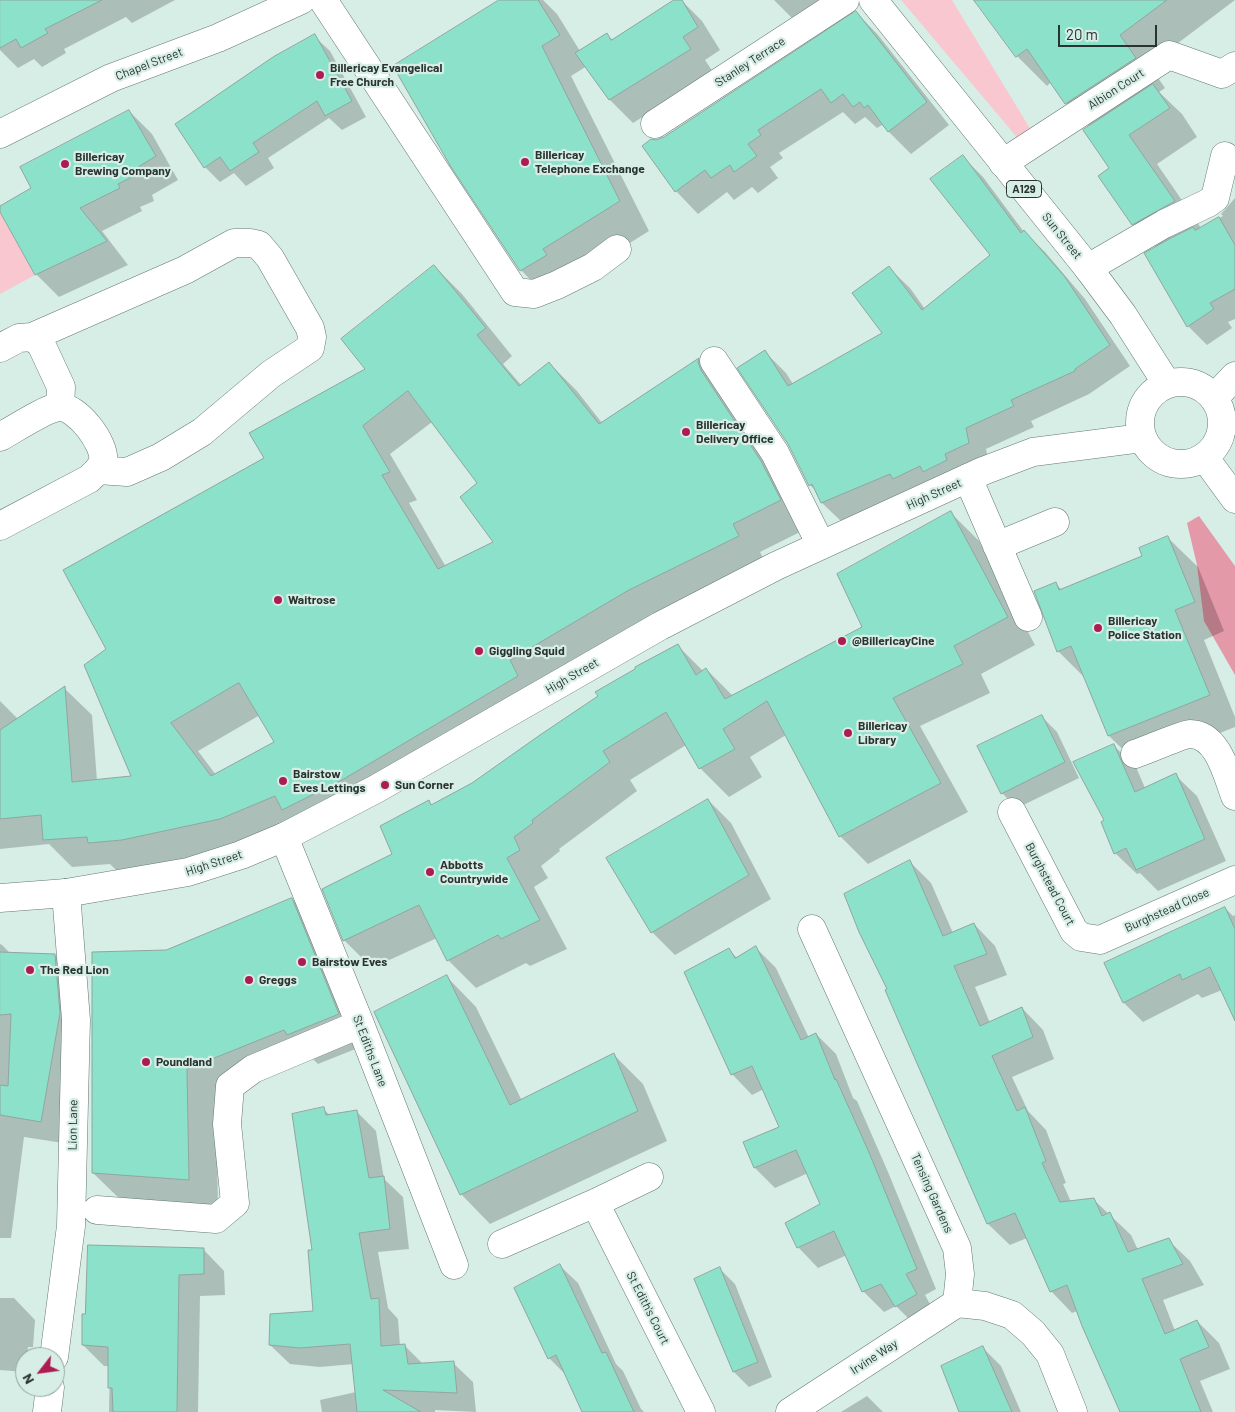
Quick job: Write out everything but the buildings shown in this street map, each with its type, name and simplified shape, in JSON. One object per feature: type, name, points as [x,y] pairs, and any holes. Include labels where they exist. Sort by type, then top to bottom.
[{"type":"street","name":"Chapel Street","points":[[0,134],[112,78],[218,38],[301,0]]},
{"type":"street","points":[[323,0],[515,292],[534,294],[558,285],[592,267],[617,249]]},
{"type":"street","name":"Stanley Terrace","points":[[655,124],[845,0]]},
{"type":"street","name":"Sun Street","points":[[874,0],[1088,268],[1167,384]]},
{"type":"street","name":"Albion Court","points":[[1003,162],[1169,55],[1222,74],[1235,66]]},
{"type":"street","points":[[1088,268],[1164,224],[1215,198],[1225,156]]},
{"type":"street","points":[[0,348],[19,338],[32,337],[185,270],[234,243],[260,245],[270,258],[310,328],[312,337],[310,348],[271,374],[202,432],[161,457],[127,472],[98,470]]},
{"type":"street","points":[[32,337],[41,344],[61,387],[60,407]]},
{"type":"street","points":[[714,361],[775,454],[820,545]]},
{"type":"street","points":[[1214,398],[1235,376]]},
{"type":"street","points":[[1180,382],[1194,384],[1203,388],[1214,398],[1219,408],[1222,424],[1217,442],[1205,458],[1186,464],[1169,463],[1156,456],[1142,438],[1139,420],[1142,408],[1150,395],[1167,384],[1180,382]]},
{"type":"street","points":[[0,438],[46,411],[60,407],[75,412],[88,426],[100,444],[103,460],[98,470],[88,479],[0,526]]},
{"type":"street","name":"High Street","points":[[0,898],[66,893],[188,872],[241,855],[284,837],[393,780],[668,622],[732,587],[820,545],[968,478],[1033,452],[1142,438]]},
{"type":"street","points":[[1205,458],[1235,499]]},
{"type":"street","points":[[968,478],[1028,617]]},
{"type":"street","points":[[997,546],[1054,522]]},
{"type":"street","points":[[1135,754],[1189,734],[1203,737],[1216,747],[1235,796]]},
{"type":"street","name":"Burghstead Court","points":[[1012,812],[1074,931],[1081,937],[1100,940]]},
{"type":"street","name":"St Ediths Lane","points":[[284,837],[360,1024],[454,1265]]},
{"type":"street","name":"Burghstead Close","points":[[1100,940],[1235,880]]},
{"type":"street","name":"Lion Lane","points":[[55,1347],[71,1226],[76,1020],[66,893]]},
{"type":"street","name":"Tensing Gardens","points":[[812,929],[957,1248],[960,1274],[957,1303]]},
{"type":"street","points":[[97,1210],[216,1219],[235,1202],[227,1124],[230,1086],[253,1069],[360,1024]]},
{"type":"street","points":[[502,1244],[595,1204],[649,1177]]},
{"type":"street","name":"St Edith's Court","points":[[595,1204],[701,1412]]},
{"type":"street","points":[[957,1303],[985,1306],[1012,1315],[1033,1333],[1050,1354],[1073,1412]]},
{"type":"street","name":"Irvine Way","points":[[790,1412],[957,1303]]},
{"type":"street","points":[[47,1412],[49,1397]]},
{"type":"shaded area","points":[[901,0],[952,0],[1037,140],[1026,148]]},
{"type":"shaded area","points":[[0,213],[35,275],[0,294]]},
{"type":"shaded area","points":[[1199,516],[1235,566],[1235,675],[1204,621],[1197,565],[1187,523]]},
{"type":"place","name":"Billericay Evangelical Free Church","points":[[320,75]]},
{"type":"place","name":"Billericay Telephone Exchange","points":[[525,162]]},
{"type":"place","name":"Billericay Brewing Company","points":[[65,164]]},
{"type":"place","name":"Billericay Delivery Office","points":[[686,432]]},
{"type":"place","name":"Waitrose","points":[[278,600]]},
{"type":"place","name":"Billericay Police Station","points":[[1098,628]]},
{"type":"place","name":"@BillericayCine","points":[[842,641]]},
{"type":"place","name":"Giggling Squid","points":[[479,651]]},
{"type":"place","name":"Billericay Library","points":[[848,733]]},
{"type":"place","name":"Bairstow Eves Lettings","points":[[283,781]]},
{"type":"place","name":"Sun Corner","points":[[385,785]]},
{"type":"place","name":"Abbotts Countrywide","points":[[430,872]]},
{"type":"place","name":"Bairstow Eves","points":[[302,962]]},
{"type":"place","name":"The Red Lion","points":[[30,970]]},
{"type":"place","name":"Greggs","points":[[249,980]]},
{"type":"place","name":"Poundland","points":[[146,1062]]}]
